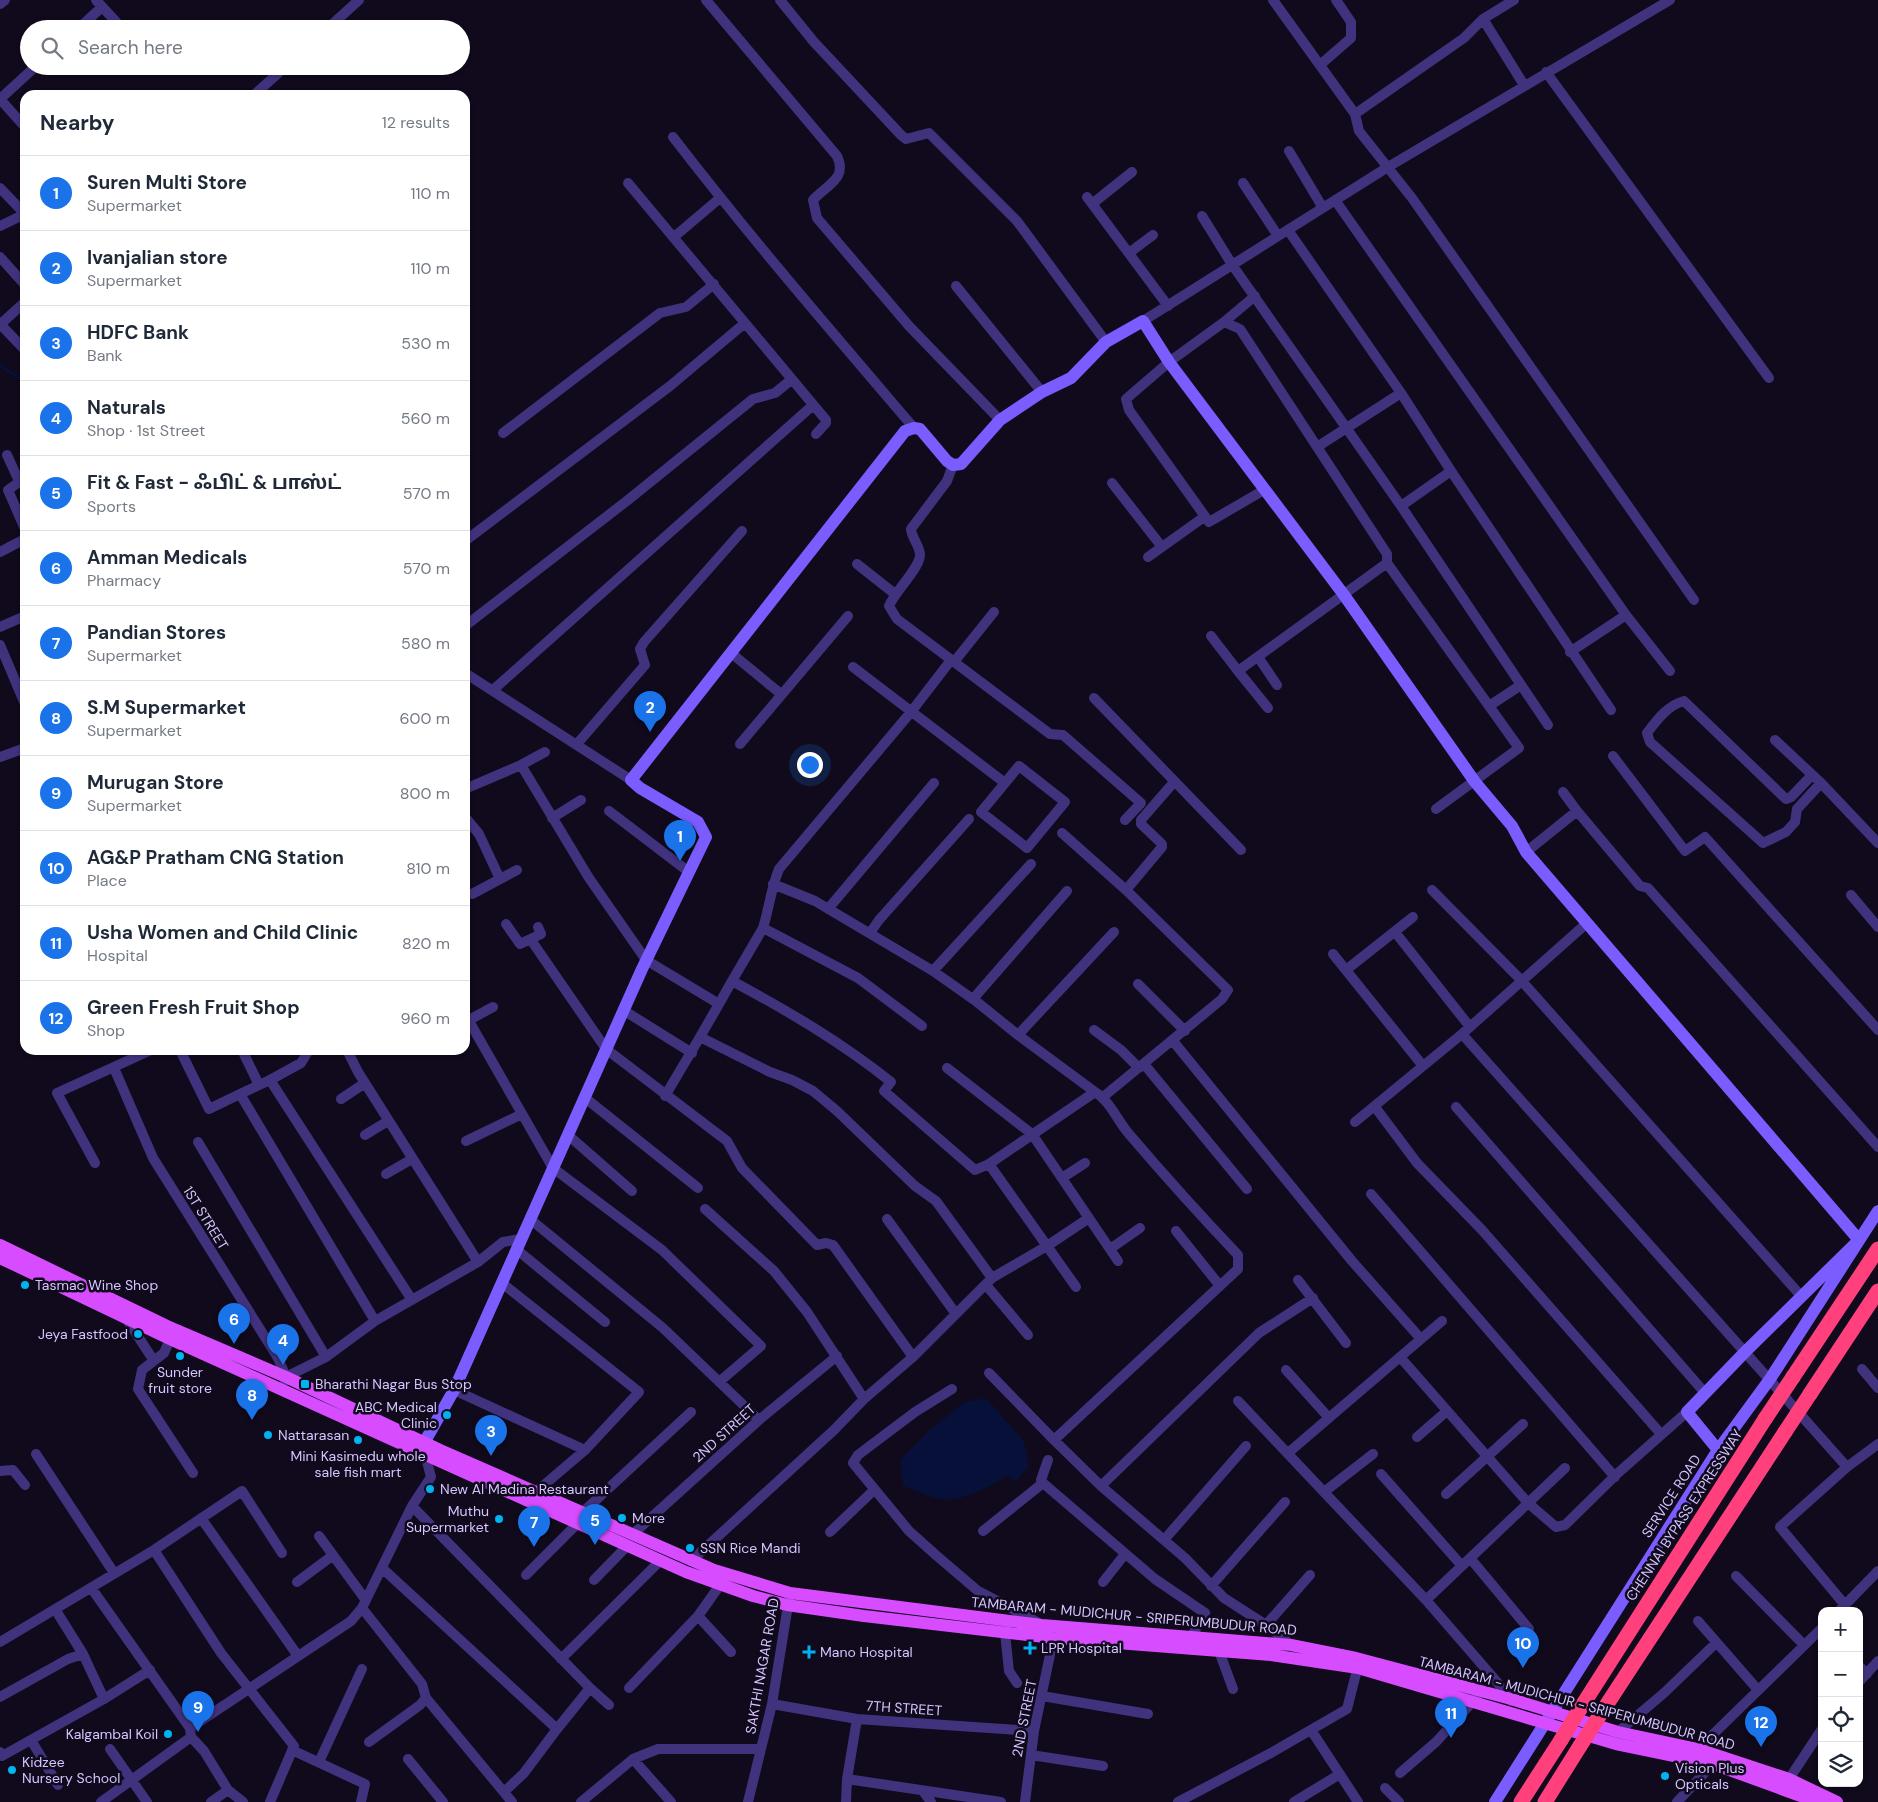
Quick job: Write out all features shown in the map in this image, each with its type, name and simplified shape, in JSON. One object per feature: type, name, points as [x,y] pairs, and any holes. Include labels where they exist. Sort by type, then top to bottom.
[{"type":"highway","name":"CHENNAI BYPASS EXPRESSWAY","points":[[1521,1802],[1765,1419],[1878,1249]]},
{"type":"highway","points":[[1545,1802],[1878,1291]]},
{"type":"main road","name":"TAMBARAM - MUDICHUR - SRIPERUMBUDUR ROAD","points":[[0,1245],[167,1326],[286,1377],[424,1449],[537,1491],[580,1518]]},
{"type":"main road","name":"TAMBARAM - MUDICHUR - SRIPERUMBUDUR ROAD","points":[[0,1258],[281,1390],[424,1449],[630,1540],[691,1561],[789,1599],[1042,1625],[1055,1632],[1359,1664]]},
{"type":"main road","name":"TAMBARAM - MUDICHUR - SRIPERUMBUDUR ROAD","points":[[630,1540],[661,1560],[720,1585],[789,1599],[1005,1633],[1055,1632],[1191,1637],[1291,1645],[1477,1697],[1510,1705],[1552,1711],[1618,1732],[1698,1749],[1788,1785],[1837,1802]]},
{"type":"main road","name":"TAMBARAM - MUDICHUR - SRIPERUMBUDUR ROAD","points":[[1510,1705],[1543,1724],[1616,1744],[1713,1764],[1788,1785],[1817,1802]]},
{"type":"street","points":[[337,20],[359,0]]},
{"type":"street","points":[[706,0],[837,156],[842,168],[840,174],[813,200],[816,218],[909,326],[1000,420]]},
{"type":"street","points":[[780,0],[814,42],[901,135],[906,139],[928,133],[1017,221],[1106,342]]},
{"type":"street","points":[[1273,0],[1355,114],[1360,131],[1388,167],[1694,600]]},
{"type":"street","points":[[1320,65],[1351,38],[1351,22],[1336,0]]},
{"type":"street","points":[[1355,114],[1464,38],[1483,20],[1514,0]]},
{"type":"street","points":[[632,780],[905,431],[914,428],[920,429],[947,461],[953,465],[961,464],[1000,420],[1042,392],[1071,378],[1106,342],[1233,266],[1388,167],[1667,1]]},
{"type":"street","points":[[85,20],[99,3],[114,20]]},
{"type":"street","points":[[1483,20],[1524,85]]},
{"type":"street","points":[[1546,72],[1768,378]]},
{"type":"street","points":[[20,121],[0,99],[26,75]]},
{"type":"street","points":[[260,90],[276,75]]},
{"type":"street","points":[[673,137],[720,198],[914,428]]},
{"type":"street","points":[[1289,152],[1323,208]]},
{"type":"street","points":[[1132,172],[1089,200],[1168,306]]},
{"type":"street","points":[[628,183],[714,284],[812,406],[826,420],[826,423],[816,434]]},
{"type":"street","points":[[1243,183],[1278,236]]},
{"type":"street","points":[[0,188],[20,209]]},
{"type":"street","points":[[674,237],[720,198]]},
{"type":"street","points":[[1335,200],[1626,615],[1670,671]]},
{"type":"street","points":[[0,226],[20,216]]},
{"type":"street","points":[[1202,216],[1233,266],[1400,506],[1548,725]]},
{"type":"street","points":[[1288,230],[1401,394],[1570,652],[1611,710]]},
{"type":"street","points":[[1128,253],[1153,235]]},
{"type":"street","points":[[0,257],[20,279]]},
{"type":"street","points":[[503,432],[647,322],[660,313],[686,307],[714,284]]},
{"type":"street","points":[[956,286],[1042,392]]},
{"type":"street","points":[[1255,296],[1224,322],[1169,362],[1126,399],[1129,410],[1208,522],[1264,490]]},
{"type":"street","points":[[20,307],[4,321],[2,326],[20,345]]},
{"type":"street","points":[[1143,321],[1169,362],[1344,595],[1475,782],[1512,826],[1526,852],[1859,1240],[1746,1351],[1688,1412],[1661,1434],[1561,1527],[1552,1525],[1528,1503],[1400,1357]]},
{"type":"street","points":[[1224,322],[1240,329],[1387,554],[1387,563],[1519,748],[1436,809]]},
{"type":"street","points":[[470,537],[670,386],[745,323]]},
{"type":"street","points":[[470,622],[628,500],[753,399],[775,393],[791,380]]},
{"type":"street","points":[[1317,447],[1401,394]]},
{"type":"street","points":[[493,690],[812,406]]},
{"type":"street","points":[[7,456],[20,476]]},
{"type":"street","points":[[953,465],[947,481],[911,529],[912,538],[920,552],[920,560],[895,594],[889,606],[897,619],[1050,734],[1063,735],[1141,803],[1125,820]]},
{"type":"street","points":[[1400,506],[1451,471]]},
{"type":"street","points":[[20,480],[4,492],[20,519]]},
{"type":"street","points":[[1112,483],[1162,547]]},
{"type":"street","points":[[1148,557],[1204,517]]},
{"type":"street","points":[[576,744],[645,665],[640,649],[644,642],[742,531]]},
{"type":"street","points":[[0,552],[20,542]]},
{"type":"street","points":[[1238,671],[1387,563]]},
{"type":"street","points":[[857,564],[895,594]]},
{"type":"street","points":[[666,1096],[764,928],[773,884],[779,870],[994,612]]},
{"type":"street","points":[[1570,652],[1626,615]]},
{"type":"street","points":[[740,744],[848,616]]},
{"type":"street","points":[[0,627],[20,618]]},
{"type":"street","points":[[1211,636],[1268,708]]},
{"type":"street","points":[[0,645],[20,692]]},
{"type":"street","points":[[731,653],[781,694]]},
{"type":"street","points":[[1258,657],[1277,684]]},
{"type":"street","points":[[853,667],[1005,783]]},
{"type":"street","points":[[101,1802],[133,1780],[250,1689],[351,1621],[364,1604],[412,1506],[431,1477],[424,1449],[454,1390],[646,960],[706,837],[698,822],[640,788],[632,780],[470,676]]},
{"type":"street","points":[[1489,706],[1520,685]]},
{"type":"street","points":[[1094,698],[1241,850]]},
{"type":"street","points":[[1812,775],[1786,800],[1684,701],[1676,703],[1660,717],[1647,733],[1650,742],[1763,844],[1786,832],[1795,822],[1797,809],[1821,783]]},
{"type":"street","points":[[1775,740],[1821,783],[1878,843]]},
{"type":"street","points":[[0,757],[20,750]]},
{"type":"street","points":[[470,787],[521,765],[545,752]]},
{"type":"street","points":[[1614,756],[1685,851],[1705,837],[1878,1030]]},
{"type":"street","points":[[521,765],[589,878],[646,960],[719,1004]]},
{"type":"street","points":[[1019,766],[1065,802],[1026,848],[981,812],[1005,783],[1019,766]]},
{"type":"street","points":[[1126,890],[1162,847],[1162,844],[1141,824],[1141,820],[1174,782]]},
{"type":"street","points":[[828,909],[934,783]]},
{"type":"street","points":[[1563,792],[1640,886],[1648,888],[1878,1147]]},
{"type":"street","points":[[552,818],[581,800]]},
{"type":"street","points":[[609,811],[689,872]]},
{"type":"street","points":[[1526,852],[1577,811]]},
{"type":"street","points":[[870,933],[879,920],[969,819]]},
{"type":"street","points":[[470,823],[479,834],[500,879]]},
{"type":"street","points":[[732,980],[799,1016],[857,1055],[891,1082],[884,1091],[975,1170],[989,1164],[1032,1134],[1099,1094],[1113,1089],[1222,1000],[1228,990],[1126,890],[1062,833]]},
{"type":"street","points":[[933,972],[946,955],[1031,864]]},
{"type":"street","points":[[472,894],[517,870]]},
{"type":"street","points":[[773,884],[792,890],[828,909],[933,972],[973,999],[1018,1035],[1099,1094],[1122,1126],[1174,1188],[1238,1255],[1238,1269],[1054,1440]]},
{"type":"street","points":[[1432,890],[1521,980],[1801,1296]]},
{"type":"street","points":[[973,999],[1067,891]]},
{"type":"street","points":[[1851,895],[1878,927]]},
{"type":"street","points":[[1346,970],[1413,917]]},
{"type":"street","points":[[1355,1122],[1466,1030],[1586,923]]},
{"type":"street","points":[[506,924],[518,942],[523,944],[541,934],[538,927]]},
{"type":"street","points":[[764,928],[858,978],[922,1026]]},
{"type":"street","points":[[1018,1035],[1114,932]]},
{"type":"street","points":[[1395,932],[1466,1030],[1847,1467]]},
{"type":"street","points":[[530,940],[606,1049],[727,1141],[742,1168],[817,1245],[826,1243],[833,1245],[913,1357]]},
{"type":"street","points":[[1333,954],[1423,1066]]},
{"type":"street","points":[[1138,984],[1185,1031]]},
{"type":"street","points":[[470,1016],[493,1007]]},
{"type":"street","points":[[623,1010],[692,1053]]},
{"type":"street","points":[[470,1022],[554,1168],[662,1250],[761,1346],[719,1382]]},
{"type":"street","points":[[1094,1030],[1154,1075],[1247,1188]]},
{"type":"street","points":[[700,1037],[813,1091],[833,1107],[915,1186],[936,1201],[989,1282],[1028,1335]]},
{"type":"street","points":[[1173,1040],[1352,1261],[1421,1339]]},
{"type":"street","points":[[95,1163],[57,1093],[141,1055]]},
{"type":"street","points":[[182,1055],[209,1109],[301,1063],[306,1055]]},
{"type":"street","points":[[244,1055],[259,1085]]},
{"type":"street","points":[[350,1055],[388,1121],[478,1262]]},
{"type":"street","name":"1ST STREET","points":[[114,1068],[153,1158],[278,1358],[286,1377]]},
{"type":"street","points":[[947,1068],[1032,1134],[1118,1261]]},
{"type":"street","points":[[270,1080],[412,1300]]},
{"type":"street","points":[[341,1099],[365,1083]]},
{"type":"street","points":[[240,1094],[375,1321]]},
{"type":"street","points":[[584,1097],[698,1188]]},
{"type":"street","points":[[1375,1107],[1417,1163],[1482,1230],[1661,1434]]},
{"type":"street","points":[[1456,1107],[1705,1393]]},
{"type":"street","points":[[466,1141],[522,1114]]},
{"type":"street","points":[[365,1135],[388,1121]]},
{"type":"street","points":[[568,1135],[632,1191]]},
{"type":"street","points":[[198,1142],[326,1357]]},
{"type":"street","points":[[386,1174],[412,1159]]},
{"type":"street","points":[[1062,1178],[1084,1163]]},
{"type":"street","points":[[989,1164],[1076,1288]]},
{"type":"street","points":[[1370,1194],[1615,1477]]},
{"type":"street","points":[[705,1210],[774,1271],[807,1312],[864,1399]]},
{"type":"street","name":"SERVICE ROAD","points":[[1495,1802],[1718,1450],[1770,1379],[1878,1211]]},
{"type":"street","points":[[691,1561],[834,1430],[864,1399],[913,1357],[989,1282],[1089,1218]]},
{"type":"street","points":[[530,1219],[662,1328],[758,1420]]},
{"type":"street","points":[[887,1219],[956,1314]]},
{"type":"street","points":[[1110,1249],[1140,1228]]},
{"type":"street","points":[[1176,1231],[1220,1286]]},
{"type":"street","points":[[281,1390],[286,1377],[326,1357],[375,1321],[478,1262],[503,1242],[519,1244],[605,1322]]},
{"type":"street","points":[[1298,1280],[1346,1343]]},
{"type":"street","points":[[502,1282],[639,1392],[585,1450],[537,1491]]},
{"type":"street","points":[[1101,1486],[1259,1333],[1313,1298]]},
{"type":"street","points":[[126,1318],[154,1361]]},
{"type":"street","points":[[1288,1453],[1442,1321]]},
{"type":"street","points":[[170,1339],[164,1353],[142,1370],[138,1389],[193,1473]]},
{"type":"street","name":"2ND STREET","points":[[594,1580],[630,1540],[758,1420],[837,1356]]},
{"type":"street","points":[[1862,1369],[1878,1388]]},
{"type":"street","points":[[1286,1370],[1329,1418]]},
{"type":"street","points":[[989,1373],[1101,1486],[1164,1540],[1224,1598],[1266,1625],[1291,1645]]},
{"type":"street","points":[[952,1389],[915,1412],[855,1458],[853,1463],[909,1531],[978,1591],[1042,1625]]},
{"type":"street","points":[[454,1390],[585,1450]]},
{"type":"street","points":[[1238,1401],[1426,1600],[1510,1705]]},
{"type":"street","points":[[1416,1437],[1447,1411]]},
{"type":"street","points":[[526,1575],[580,1518],[690,1412]]},
{"type":"street","points":[[1688,1412],[1718,1450]]},
{"type":"street","points":[[1446,1494],[1523,1424]]},
{"type":"street","points":[[1841,1607],[1780,1527],[1847,1467],[1878,1444]]},
{"type":"street","points":[[1164,1540],[1246,1446]]},
{"type":"street","points":[[36,1454],[114,1573]]},
{"type":"street","points":[[1324,1492],[1373,1454]]},
{"type":"street","points":[[1048,1460],[1041,1480],[1043,1483],[1155,1579],[1205,1613],[1191,1637]]},
{"type":"street","points":[[1426,1600],[1565,1468]]},
{"type":"street","points":[[0,1471],[13,1470],[25,1485]]},
{"type":"street","points":[[1381,1474],[1462,1566]]},
{"type":"street","points":[[983,1530],[1043,1483]]},
{"type":"street","points":[[830,1532],[874,1490]]},
{"type":"street","points":[[0,1642],[92,1589],[242,1491],[282,1553]]},
{"type":"street","points":[[1211,1586],[1285,1502]]},
{"type":"street","points":[[412,1506],[609,1706]]},
{"type":"street","points":[[201,1518],[298,1656]]},
{"type":"street","points":[[318,1536],[422,1684],[426,1698],[512,1802]]},
{"type":"street","points":[[154,1550],[221,1653],[294,1746],[270,1802]]},
{"type":"street","points":[[1103,1582],[1125,1554]]},
{"type":"street","points":[[297,1582],[332,1556]]},
{"type":"street","points":[[1470,1558],[1529,1629]]},
{"type":"street","points":[[561,1659],[661,1560]]},
{"type":"street","points":[[382,1568],[557,1729]]},
{"type":"street","points":[[1843,1607],[1878,1571]]},
{"type":"street","points":[[1266,1625],[1310,1575]]},
{"type":"street","points":[[1736,1576],[1804,1645]]},
{"type":"street","points":[[629,1688],[698,1616],[720,1585]]},
{"type":"street","points":[[92,1589],[150,1670],[228,1790],[243,1802]]},
{"type":"street","name":"SAKTHI NAGAR ROAD","points":[[748,1802],[772,1704],[789,1599]]},
{"type":"street","points":[[55,1609],[83,1654],[104,1700]]},
{"type":"street","points":[[698,1616],[731,1652]]},
{"type":"street","points":[[1698,1621],[1758,1690]]},
{"type":"street","name":"2ND STREET","points":[[1024,1802],[1034,1731],[1055,1632]]},
{"type":"street","points":[[1698,1749],[1818,1632]]},
{"type":"street","points":[[1005,1633],[1008,1671],[1017,1683]]},
{"type":"street","points":[[1618,1732],[1664,1694],[1716,1643]]},
{"type":"street","points":[[1219,1650],[1234,1689]]},
{"type":"street","points":[[0,1697],[68,1659],[83,1654]]},
{"type":"street","points":[[1863,1670],[1878,1660]]},
{"type":"street","points":[[1178,1802],[1193,1799],[1347,1709],[1359,1664]]},
{"type":"street","points":[[319,1762],[362,1669]]},
{"type":"street","points":[[0,1752],[2,1756],[104,1700],[150,1670]]},
{"type":"street","points":[[504,1792],[524,1773],[590,1688]]},
{"type":"street","points":[[1042,1696],[1148,1714]]},
{"type":"street","points":[[1400,1773],[1436,1742],[1477,1697]]},
{"type":"street","points":[[369,1742],[420,1705],[426,1698]]},
{"type":"street","name":"7TH STREET","points":[[772,1704],[857,1719],[1034,1731]]},
{"type":"street","points":[[846,1802],[847,1780],[857,1719]]},
{"type":"street","points":[[1311,1730],[1358,1802]]},
{"type":"street","points":[[1788,1785],[1818,1736]]},
{"type":"street","points":[[31,1740],[58,1785]]},
{"type":"street","points":[[110,1749],[147,1802]]},
{"type":"street","points":[[581,1802],[633,1760],[658,1749],[761,1749]]},
{"type":"street","points":[[292,1750],[364,1784],[361,1802]]},
{"type":"street","points":[[1031,1755],[1103,1766]]},
{"type":"street","points":[[408,1759],[442,1802]]},
{"type":"street","points":[[633,1760],[666,1800]]},
{"type":"street","points":[[1677,1802],[1713,1764]]},
{"type":"street","points":[[1294,1802],[1340,1774]]},
{"type":"street","points":[[847,1780],[1001,1802]]},
{"type":"street","points":[[1386,1788],[1399,1802]]},
{"type":"street","points":[[211,1802],[228,1790]]},
{"type":"street","points":[[923,1791],[931,1802]]},
{"type":"shaded area","points":[[986,1398],[1024,1441],[1029,1467],[1015,1482],[1008,1475],[976,1493],[948,1500],[930,1497],[903,1486],[900,1460],[930,1430],[964,1402]]},
{"type":"waterway","points":[[0,366],[20,378]]},
{"type":"place","name":"Ivanjalian store","points":[[650,732]]},
{"type":"place","name":"Suren Multi Store","points":[[680,861]]},
{"type":"place","name":"Tasmac Wine Shop","points":[[25,1285]]},
{"type":"place","name":"Jeya Fastfood","points":[[138,1334]]},
{"type":"place","name":"Amman Medicals","points":[[234,1344]]},
{"type":"place","name":"Sunder fruit store","points":[[180,1356]]},
{"type":"place","name":"Naturals","points":[[283,1365]]},
{"type":"place","name":"Bharathi Nagar Bus Stop","points":[[305,1384]]},
{"type":"place","name":"ABC Medical Clinic","points":[[447,1415]]},
{"type":"place","name":"S.M Supermarket","points":[[252,1420]]},
{"type":"place","name":"Nattarasan","points":[[268,1435]]},
{"type":"place","name":"Mini Kasimedu whole sale fish mart","points":[[358,1440]]},
{"type":"place","name":"HDFC Bank","points":[[491,1456]]},
{"type":"place","name":"New Al Madina Restaurant","points":[[430,1489]]},
{"type":"place","name":"More","points":[[622,1518]]},
{"type":"place","name":"Muthu Supermarket","points":[[499,1519]]},
{"type":"place","name":"Fit & Fast - ஃபிட் & பாஸ்ட்","points":[[595,1545]]},
{"type":"place","name":"Pandian Stores","points":[[534,1547]]},
{"type":"place","name":"SSN Rice Mandi","points":[[690,1548]]},
{"type":"place","name":"LPR Hospital","points":[[1030,1648]]},
{"type":"place","name":"Mano Hospital","points":[[809,1652]]},
{"type":"place","name":"AG&P Pratham CNG Station","points":[[1523,1668]]},
{"type":"place","name":"Murugan Store","points":[[198,1732]]},
{"type":"place","name":"Kalgambal Koil","points":[[168,1734]]},
{"type":"place","name":"Usha Women and Child Clinic","points":[[1451,1738]]},
{"type":"place","name":"Green Fresh Fruit Shop","points":[[1761,1747]]},
{"type":"place","name":"Kidzee Nursery School","points":[[12,1770]]},
{"type":"place","name":"Vision Plus Opticals","points":[[1665,1776]]}]
